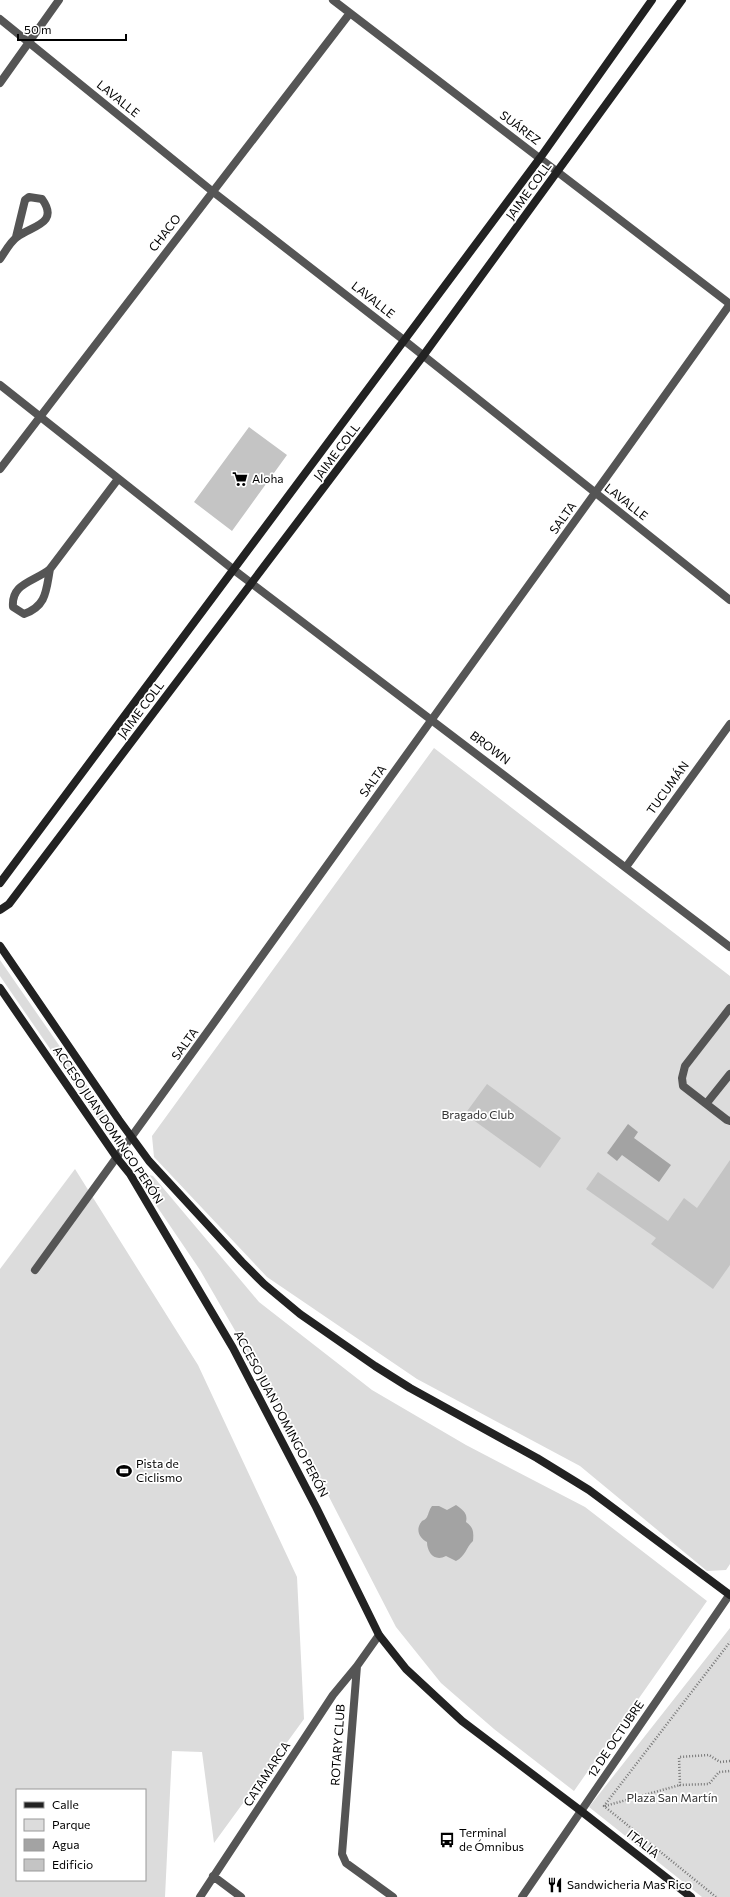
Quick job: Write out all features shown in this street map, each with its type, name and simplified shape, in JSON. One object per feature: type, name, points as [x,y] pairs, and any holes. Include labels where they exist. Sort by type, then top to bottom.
[{"type":"main road","name":"JAIME COLL","points":[[0,883],[405,341],[540,158],[652,0]]},
{"type":"main road","name":"JAIME COLL","points":[[0,910],[9,904],[253,584],[423,356],[682,0]]},
{"type":"main road","name":"ACCESO JUAN DOMINGO PERÓN","points":[[0,946],[149,1161],[242,1262],[300,1314],[410,1388],[537,1458],[589,1490],[730,1595]]},
{"type":"main road","name":"ACCESO JUAN DOMINGO PERÓN","points":[[0,988],[117,1158],[130,1174],[233,1348],[316,1507],[379,1635],[406,1669],[462,1721],[582,1811]]},
{"type":"main road","name":"ITALIA","points":[[582,1811],[690,1897]]},
{"type":"street","points":[[0,83],[59,0]]},
{"type":"street","name":"SUÁREZ","points":[[333,0],[730,304]]},
{"type":"street","name":"CHACO","points":[[0,468],[212,190],[350,13]]},
{"type":"street","name":"LAVALLE","points":[[0,19],[212,190],[405,341],[730,600]]},
{"type":"street","points":[[0,259],[16,237],[25,200],[29,197],[42,199],[46,205],[47,216],[42,223],[16,237]]},
{"type":"street","name":"SALTA","points":[[34,1270],[132,1138],[432,719],[596,494],[730,304]]},
{"type":"street","name":"BROWN","points":[[0,385],[234,570],[730,947]]},
{"type":"street","points":[[50,569],[43,601],[35,610],[24,614],[13,607],[15,592],[24,584],[39,578],[50,569],[118,479]]},
{"type":"street","name":"TUCUMÁN","points":[[626,867],[730,724]]},
{"type":"street","points":[[730,1008],[685,1066],[682,1078],[683,1086],[730,1121]]},
{"type":"street","points":[[706,1104],[730,1074]]},
{"type":"street","name":"12 DE OCTUBRE","points":[[522,1897],[730,1595]]},
{"type":"street","points":[[356,1666],[379,1635]]},
{"type":"street","name":"ROTARY CLUB","points":[[356,1666],[342,1854],[346,1863],[393,1897]]},
{"type":"street","name":"CATAMARCA","points":[[200,1897],[333,1695],[356,1666]]},
{"type":"street","points":[[213,1876],[241,1897]]},
{"type":"path","points":[[604,1806],[730,1642]]},
{"type":"path","points":[[680,1785],[679,1756],[709,1754],[720,1762],[730,1761]]},
{"type":"path","points":[[604,1806],[680,1785],[709,1784],[719,1772],[730,1771]]},
{"type":"path","points":[[604,1806],[716,1897]]},
{"type":"green space","name":"Bragado Club","points":[[434,748],[730,976],[730,1564],[726,1570],[707,1571],[580,1466],[417,1379],[267,1277],[154,1157],[152,1136]]},
{"type":"green space","points":[[0,960],[117,1129],[110,1136],[0,976]]},
{"type":"green space","name":"Pista de Ciclismo","points":[[75,1169],[198,1365],[297,1577],[304,1719],[214,1843],[202,1752],[172,1751],[165,1897],[0,1897],[0,1269]]},
{"type":"green space","points":[[146,1174],[153,1176],[259,1302],[372,1390],[466,1445],[585,1507],[707,1601],[574,1791],[494,1729],[441,1683],[396,1627],[310,1460],[200,1270],[141,1183],[142,1176]]},
{"type":"green space","name":"Plaza San Martín","points":[[730,1628],[730,1897],[702,1897],[589,1807]]},
{"type":"water","points":[[628,1124],[638,1132],[634,1138],[671,1165],[659,1182],[622,1155],[617,1161],[607,1153]]},
{"type":"water","points":[[456,1505],[466,1514],[466,1522],[472,1530],[473,1541],[462,1557],[456,1561],[446,1556],[442,1558],[435,1557],[428,1550],[427,1542],[420,1536],[418,1530],[420,1524],[427,1518],[432,1506],[439,1506],[447,1510]]},
{"type":"building","name":"Aloha","points":[[249,427],[287,455],[232,531],[194,502]]},
{"type":"building","points":[[487,1084],[561,1138],[540,1168],[465,1114]]},
{"type":"building","points":[[730,1160],[730,1265],[713,1289],[651,1244],[656,1238],[586,1189],[598,1172],[668,1221],[684,1198],[697,1208]]},
{"type":"place","name":"Aloha","points":[[240,479]]},
{"type":"place","name":"Pista de Ciclismo","points":[[124,1471]]},
{"type":"place","name":"Terminal de Ómnibus","points":[[447,1840]]},
{"type":"place","name":"Sandwicheria Mas Rico","points":[[555,1885]]}]
